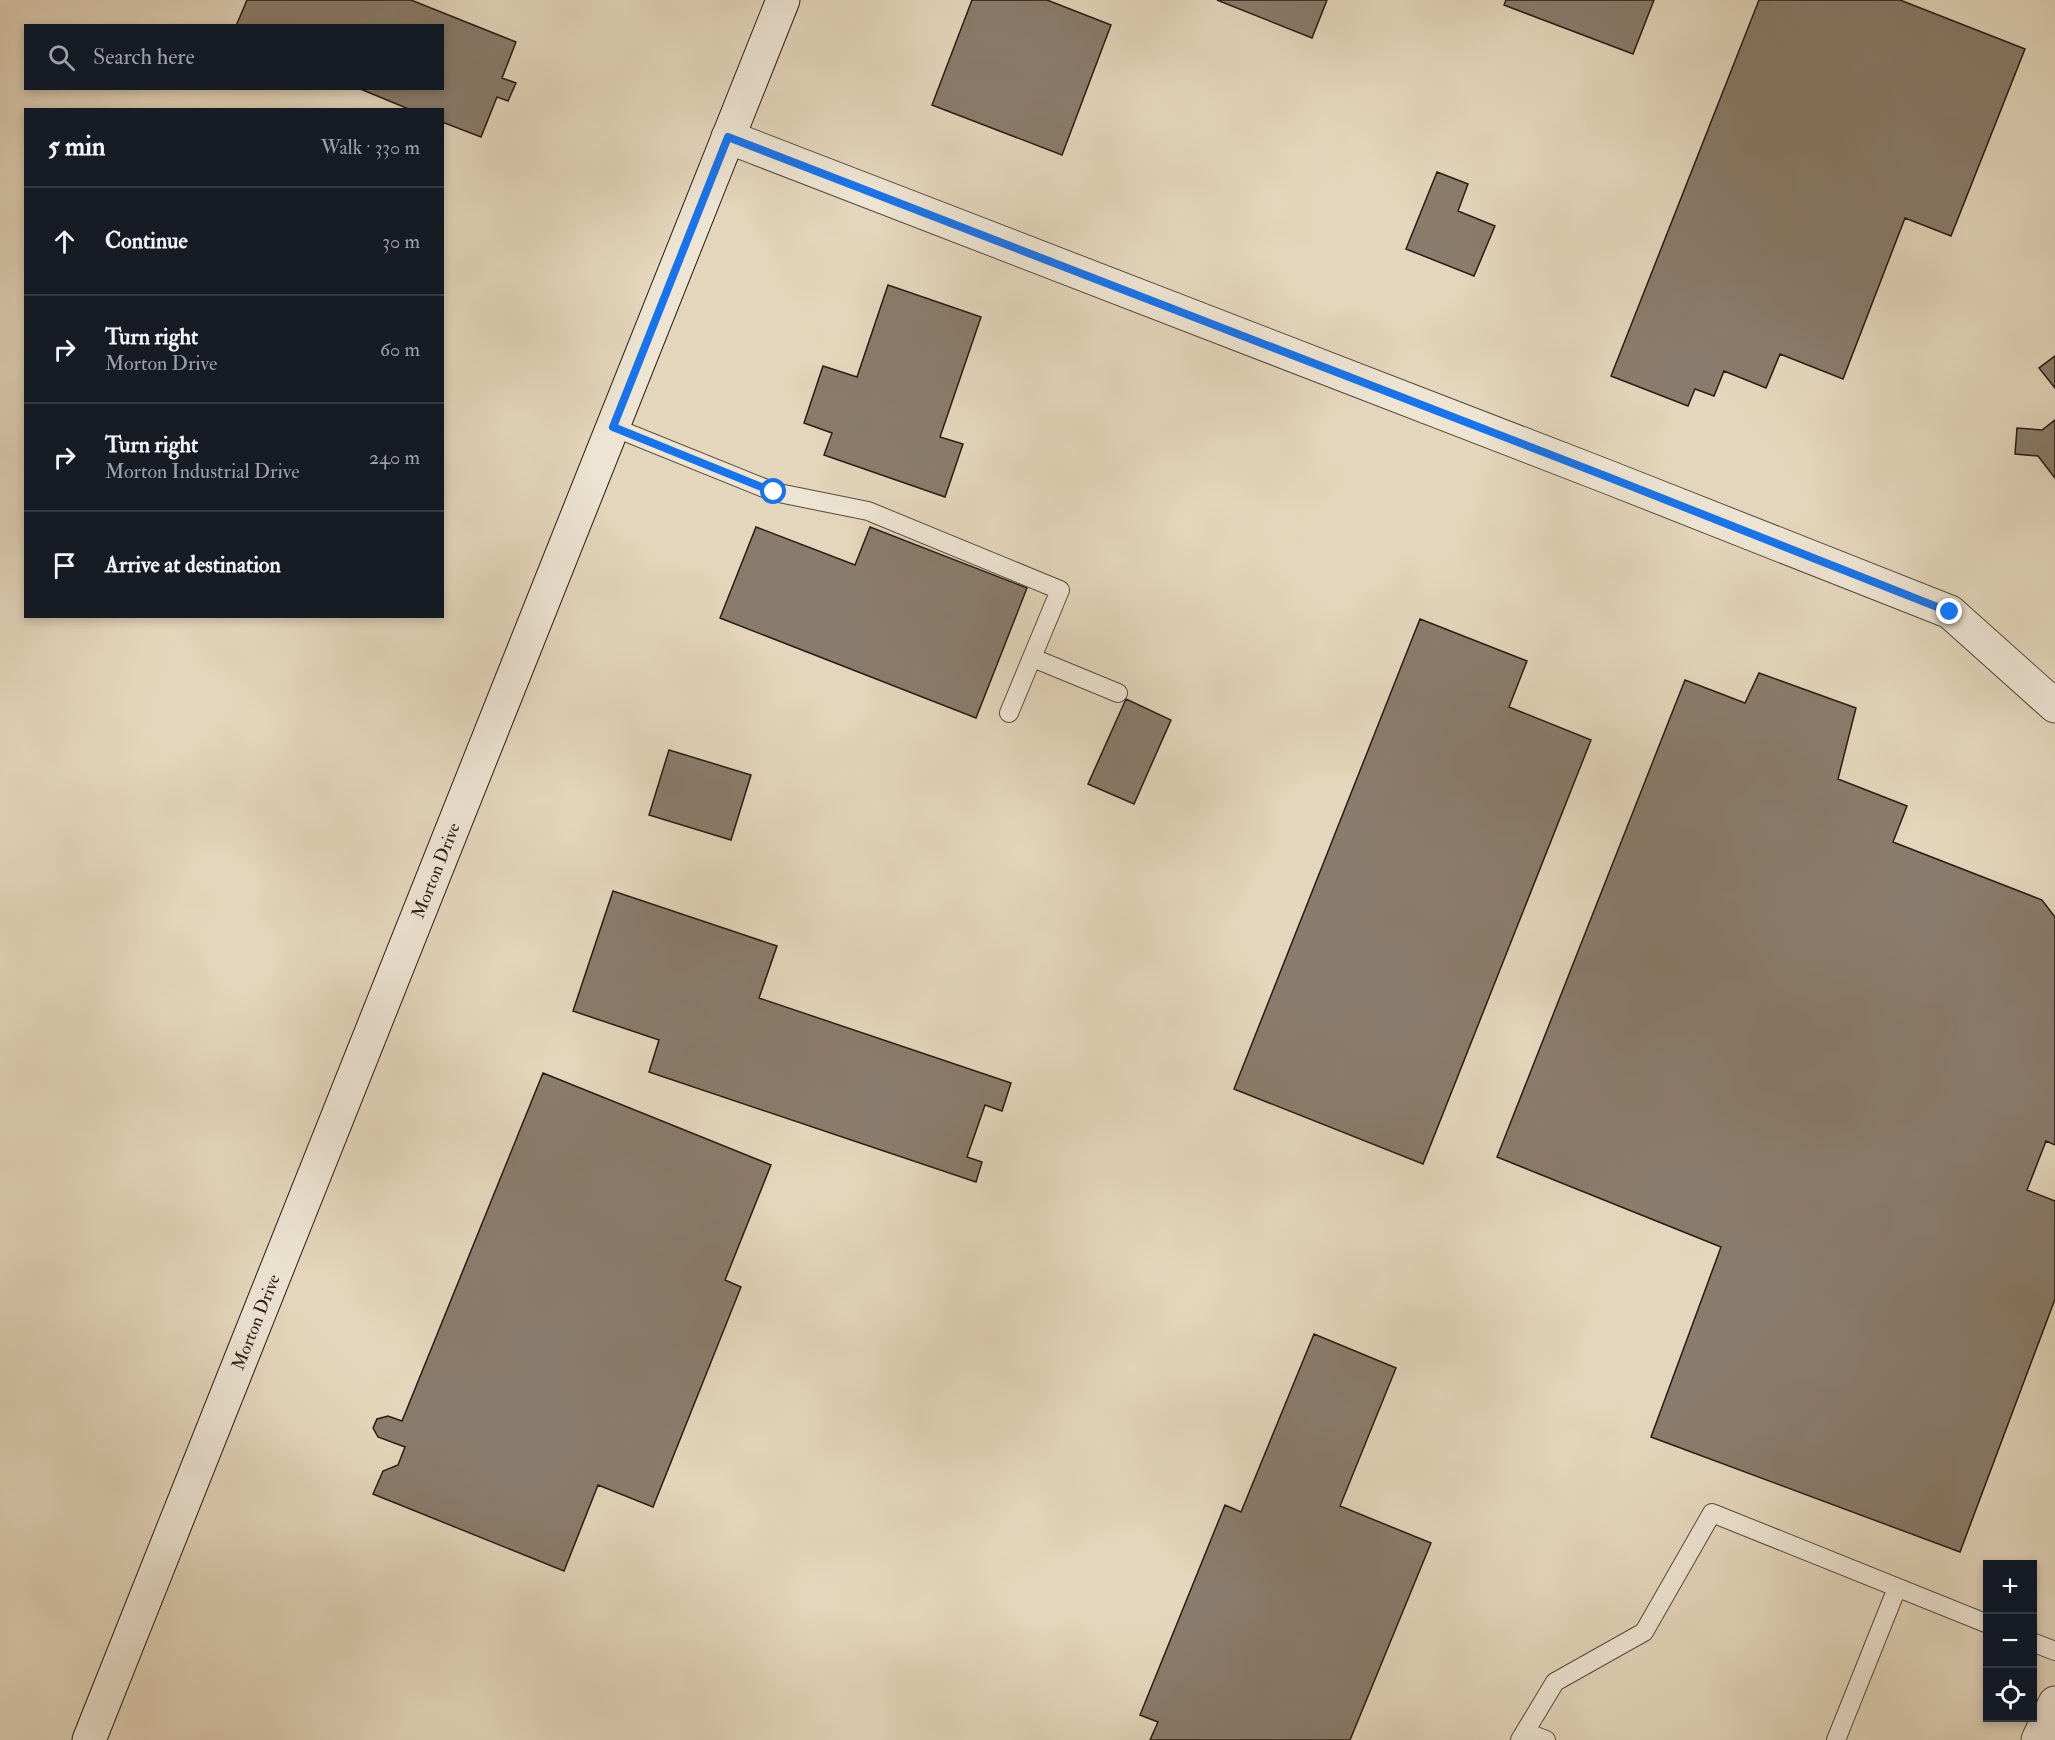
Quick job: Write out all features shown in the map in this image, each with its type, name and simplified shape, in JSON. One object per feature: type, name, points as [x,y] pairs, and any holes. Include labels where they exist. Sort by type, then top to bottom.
[{"type":"street","name":"Morton Drive","points":[[88,1740],[783,0]]},
{"type":"street","points":[[728,137],[1575,464],[1950,612],[2055,706]]},
{"type":"street","points":[[2038,1740],[2055,1702]]},
{"type":"lane","points":[[613,427],[774,492],[868,511],[1060,590],[1009,713]]},
{"type":"lane","points":[[1033,658],[1118,693]]},
{"type":"lane","points":[[1546,1740],[1523,1736],[1555,1682],[1644,1632],[1712,1513],[1983,1622]]},
{"type":"lane","points":[[1836,1740],[1897,1588]]},
{"type":"lane","points":[[2037,1644],[2055,1651]]},
{"type":"building","points":[[247,0],[411,0],[516,42],[502,78],[516,83],[508,101],[497,97],[481,137],[444,123],[444,108],[406,108],[363,90],[444,90],[444,24],[237,24]]},
{"type":"building","points":[[972,0],[1047,0],[1111,25],[1062,155],[932,105]]},
{"type":"building","points":[[1217,0],[1327,0],[1312,38]]},
{"type":"building","points":[[1506,0],[1654,0],[1633,54],[1504,5]]},
{"type":"building","points":[[1759,0],[1900,0],[2025,49],[1951,236],[1905,218],[1843,379],[1780,354],[1766,388],[1724,371],[1714,396],[1695,389],[1688,406],[1611,376]]},
{"type":"building","points":[[1437,172],[1468,184],[1458,211],[1495,226],[1474,276],[1406,249]]},
{"type":"building","points":[[888,285],[981,317],[940,437],[963,444],[945,497],[824,455],[832,433],[804,423],[823,366],[857,377]]},
{"type":"building","points":[[2055,356],[2055,388],[2039,368]]},
{"type":"building","points":[[2055,420],[2055,478],[2038,456],[2015,454],[2017,428],[2042,430]]},
{"type":"building","points":[[756,527],[855,565],[870,527],[1027,588],[976,718],[720,618]]},
{"type":"building","points":[[1420,619],[1527,661],[1509,707],[1591,740],[1423,1164],[1234,1089]]},
{"type":"building","points":[[1759,673],[1856,708],[1838,779],[1907,806],[1893,842],[2042,900],[2055,917],[2055,1145],[2046,1141],[2027,1190],[2055,1201],[2055,1299],[1960,1552],[1651,1437],[1721,1247],[1497,1157],[1685,680],[1745,703]]},
{"type":"building","points":[[1126,699],[1171,720],[1134,804],[1088,784]]},
{"type":"building","points":[[669,750],[751,775],[731,840],[649,815]]},
{"type":"building","points":[[613,891],[777,946],[759,998],[1011,1083],[1002,1111],[985,1105],[967,1157],[982,1162],[976,1182],[649,1072],[659,1040],[573,1011]]},
{"type":"building","points":[[543,1073],[771,1165],[725,1280],[741,1287],[653,1507],[598,1485],[564,1571],[373,1494],[383,1471],[398,1465],[405,1447],[378,1437],[373,1428],[377,1419],[388,1416],[402,1421]]},
{"type":"building","points":[[1314,1334],[1396,1368],[1340,1506],[1431,1543],[1350,1740],[1150,1740],[1158,1722],[1140,1715],[1225,1505],[1241,1512]]},
{"type":"route","points":[[774,492],[613,427],[728,137],[1608,477],[1950,612]]}]
